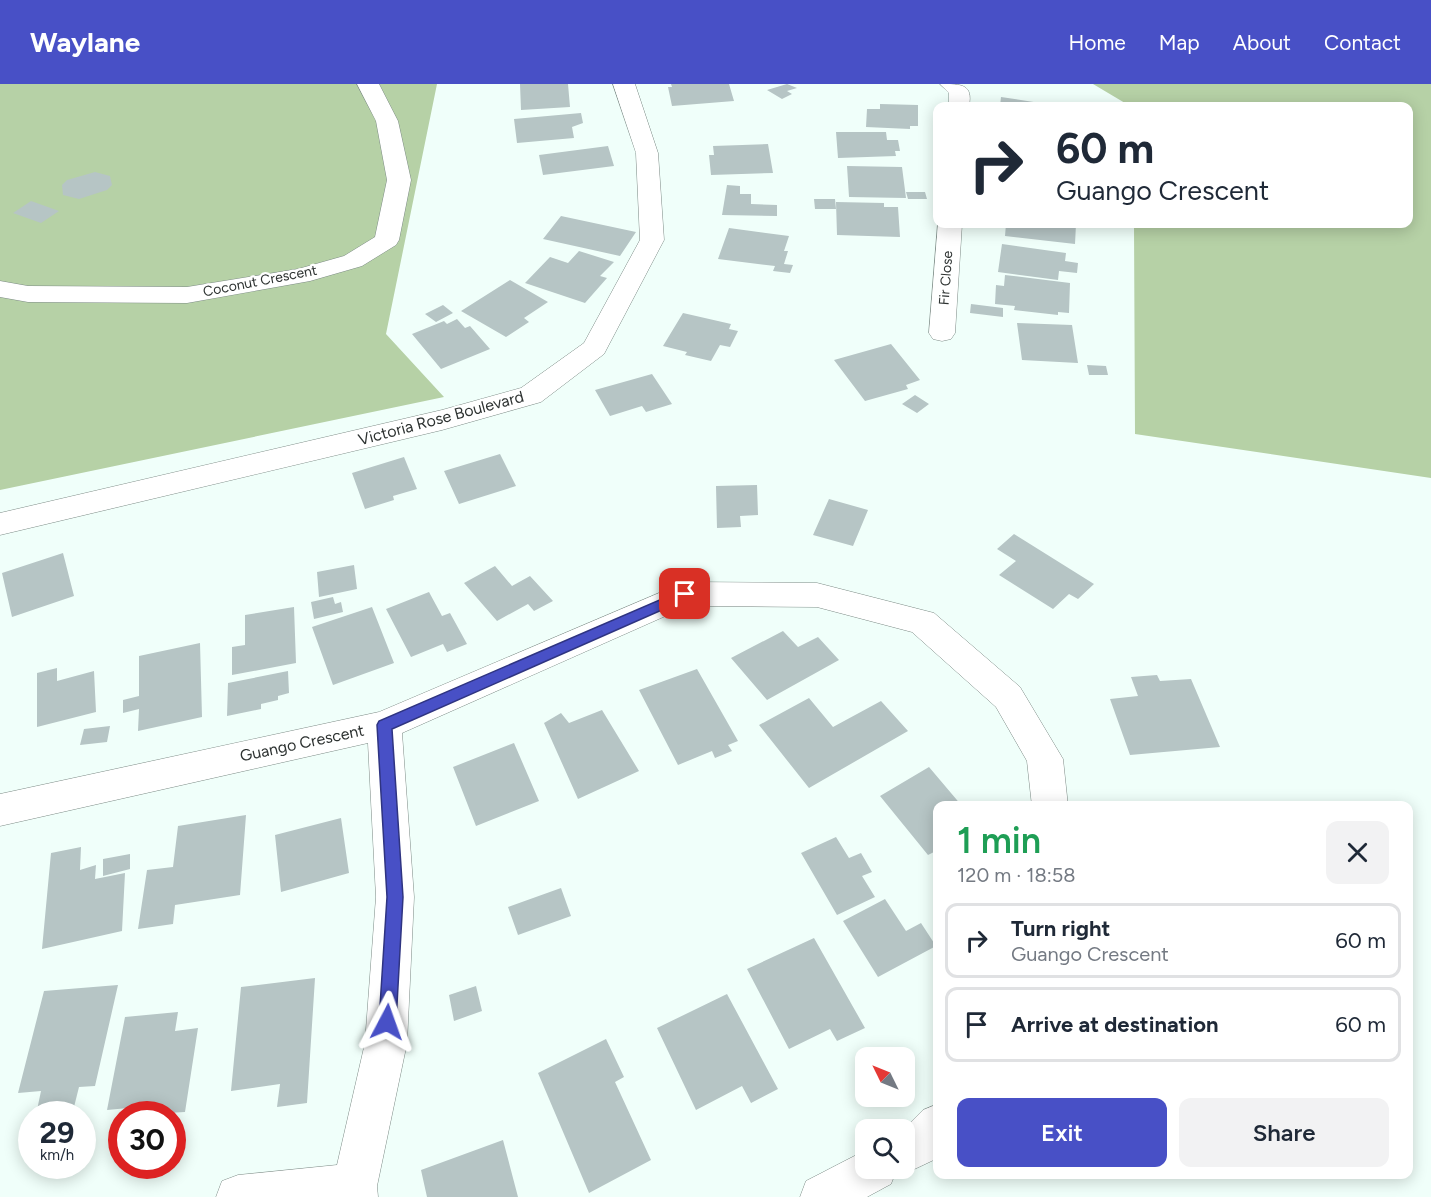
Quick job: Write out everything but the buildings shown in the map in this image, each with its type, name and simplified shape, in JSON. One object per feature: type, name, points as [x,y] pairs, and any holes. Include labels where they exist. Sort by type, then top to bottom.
[{"type":"street","name":"Coconut Crescent","points":[[0,290],[52,295],[187,295],[301,276],[353,261],[387,240],[399,180],[387,121],[368,84]]},
{"type":"street","name":"Victoria Rose Boulevard","points":[[0,524],[442,420],[531,394],[540,388],[595,348],[652,240],[646,153],[624,84]]},
{"type":"street","points":[[951,84],[960,91],[959,102]]},
{"type":"street","name":"Fir Close","points":[[942,333],[950,228]]},
{"type":"street","name":"Guango Crescent","points":[[0,810],[384,725],[685,594],[817,595],[922,622],[1008,697],[1045,759],[1049,801]]},
{"type":"street","points":[[238,1197],[355,1192],[386,1043],[395,897],[384,725]]},
{"type":"street","points":[[915,1146],[924,1142],[933,1131]]},
{"type":"street","points":[[822,1197],[855,1179]]},
{"type":"green space","points":[[0,84],[437,84],[386,334],[444,397],[0,490]]},
{"type":"green space","points":[[1093,84],[1431,84],[1431,478],[1135,434],[1134,228],[1413,228],[1413,102],[1123,102]]},
{"type":"route","points":[[387,1022],[395,897],[384,725],[685,594]]}]
